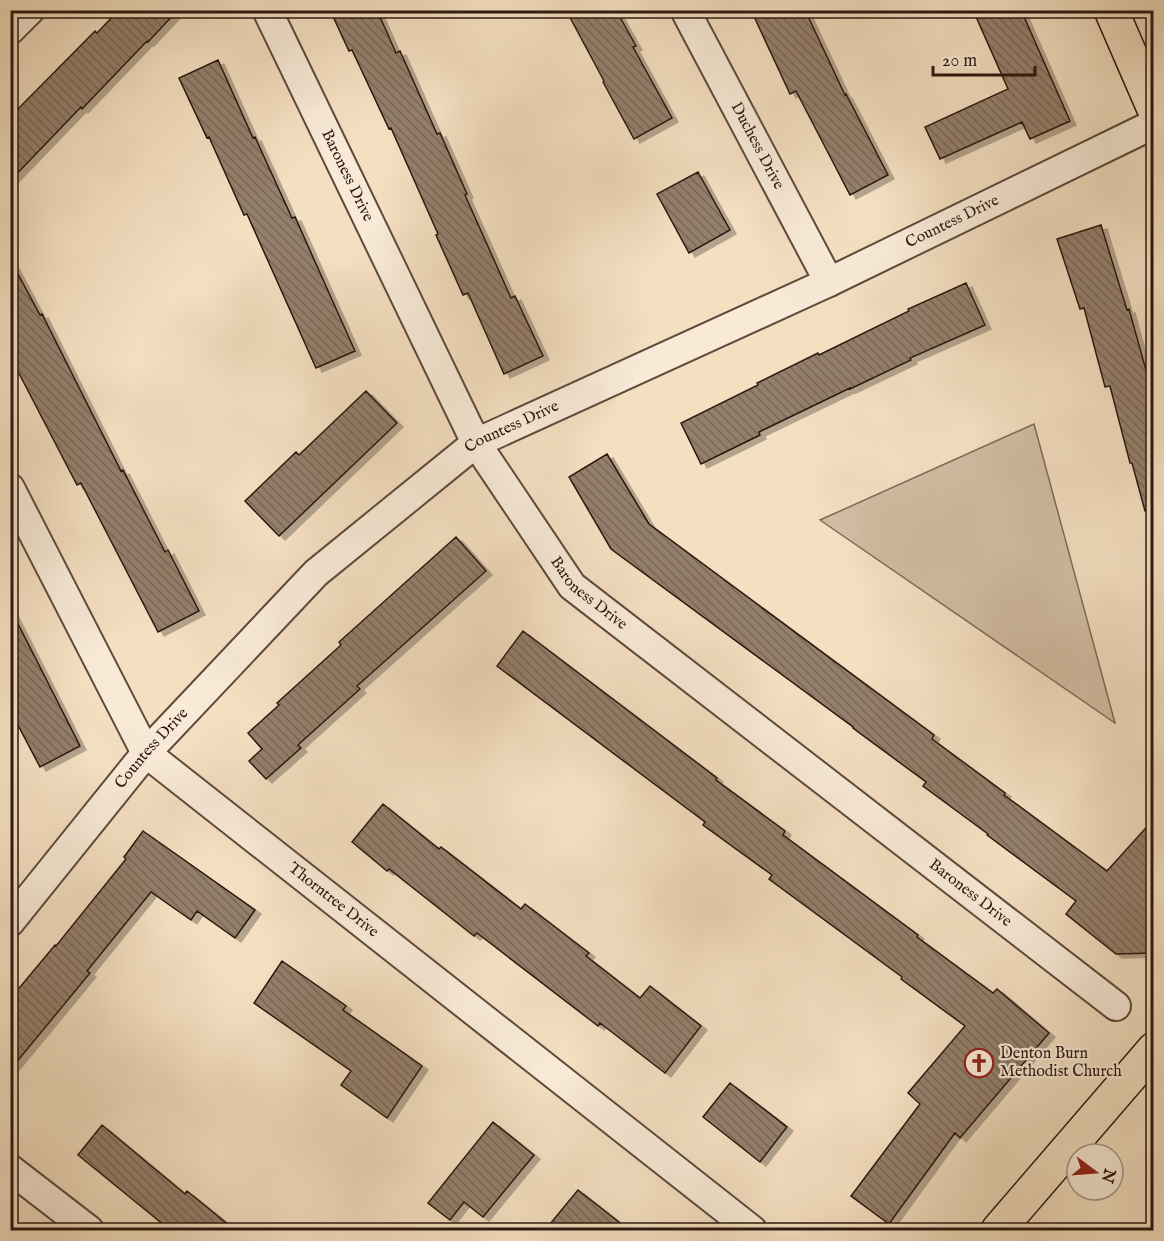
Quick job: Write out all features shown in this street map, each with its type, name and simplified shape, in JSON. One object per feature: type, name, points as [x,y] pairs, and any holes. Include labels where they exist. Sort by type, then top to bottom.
[{"type":"main road","points":[[1111,10],[1154,109]]},
{"type":"main road","points":[[998,1230],[1154,1049]]},
{"type":"street","points":[[10,30],[30,10]]},
{"type":"street","name":"Baroness Drive","points":[[267,10],[476,443],[572,586],[1116,1006]]},
{"type":"street","name":"Duchess Drive","points":[[685,10],[829,282]]},
{"type":"street","name":"Countess Drive","points":[[10,922],[146,753],[316,573],[476,443],[829,282],[1154,124]]},
{"type":"street","name":"Thorntree Drive","points":[[10,488],[146,753],[753,1230]]},
{"type":"street","points":[[10,1169],[89,1230]]},
{"type":"shaded area","points":[[1034,424],[1115,723],[820,520]]},
{"type":"building","points":[[115,10],[178,10],[10,181],[10,117],[95,31],[97,33],[117,12]]},
{"type":"building","points":[[330,10],[377,10],[396,53],[400,51],[437,134],[440,133],[511,298],[515,296],[543,356],[504,374],[468,293],[463,295],[391,128],[389,129],[352,50],[349,51]]},
{"type":"building","points":[[566,10],[616,10],[636,46],[633,47],[672,118],[634,139]]},
{"type":"building","points":[[751,10],[805,10],[845,95],[888,175],[850,195],[796,91],[790,94]]},
{"type":"building","points":[[973,10],[1021,10],[1070,121],[1030,139],[1022,122],[940,159],[925,127],[1008,89]]},
{"type":"building","points":[[218,60],[292,218],[295,217],[355,351],[316,368],[247,214],[244,215],[209,137],[207,138],[179,78]]},
{"type":"building","points":[[698,172],[730,230],[689,253],[657,194]]},
{"type":"building","points":[[1101,225],[1127,310],[1129,309],[1154,399],[1154,510],[1145,511],[1110,386],[1105,387],[1084,308],[1080,309],[1057,239]]},
{"type":"building","points":[[10,259],[40,315],[42,314],[121,471],[123,470],[165,552],[168,550],[199,611],[158,632],[81,483],[77,485],[10,356]]},
{"type":"building","points":[[966,283],[985,325],[910,358],[911,360],[759,432],[760,435],[701,464],[681,423],[818,353],[819,355],[909,311],[908,309]]},
{"type":"building","points":[[366,391],[397,423],[279,536],[245,501],[296,452],[299,455]]},
{"type":"building","points":[[607,454],[649,524],[934,735],[932,739],[1107,871],[1154,819],[1154,953],[1116,954],[1066,914],[1076,901],[923,786],[926,782],[611,549],[569,477]]},
{"type":"building","points":[[456,537],[486,571],[357,686],[360,689],[298,745],[301,748],[266,779],[249,761],[262,749],[248,733],[279,705],[277,703],[341,645],[339,642]]},
{"type":"building","points":[[10,608],[80,746],[40,767],[10,710]]},
{"type":"building","points":[[523,631],[785,831],[783,835],[993,993],[997,989],[1049,1033],[960,1138],[955,1133],[889,1224],[851,1196],[920,1104],[908,1093],[965,1026],[769,879],[772,875],[703,825],[705,822],[497,666]]},
{"type":"building","points":[[383,804],[439,849],[441,847],[521,909],[525,904],[589,953],[586,956],[640,998],[650,986],[701,1026],[665,1073],[600,1023],[598,1026],[477,933],[474,936],[352,842]]},
{"type":"building","points":[[143,831],[255,910],[235,938],[197,911],[191,920],[151,892],[87,971],[90,973],[10,1070],[10,999],[126,859],[124,857]]},
{"type":"building","points":[[282,961],[346,1006],[343,1010],[422,1066],[387,1118],[341,1085],[351,1071],[254,1003]]},
{"type":"building","points":[[730,1083],[787,1127],[760,1162],[703,1117]]},
{"type":"building","points":[[493,1122],[534,1155],[483,1217],[464,1202],[450,1220],[428,1203]]},
{"type":"building","points":[[102,1125],[185,1194],[187,1191],[235,1230],[170,1230],[78,1155]]},
{"type":"building","points":[[578,1190],[629,1230],[545,1230]]},
{"type":"place","name":"Denton Burn Methodist Church","points":[[979,1063]]}]
